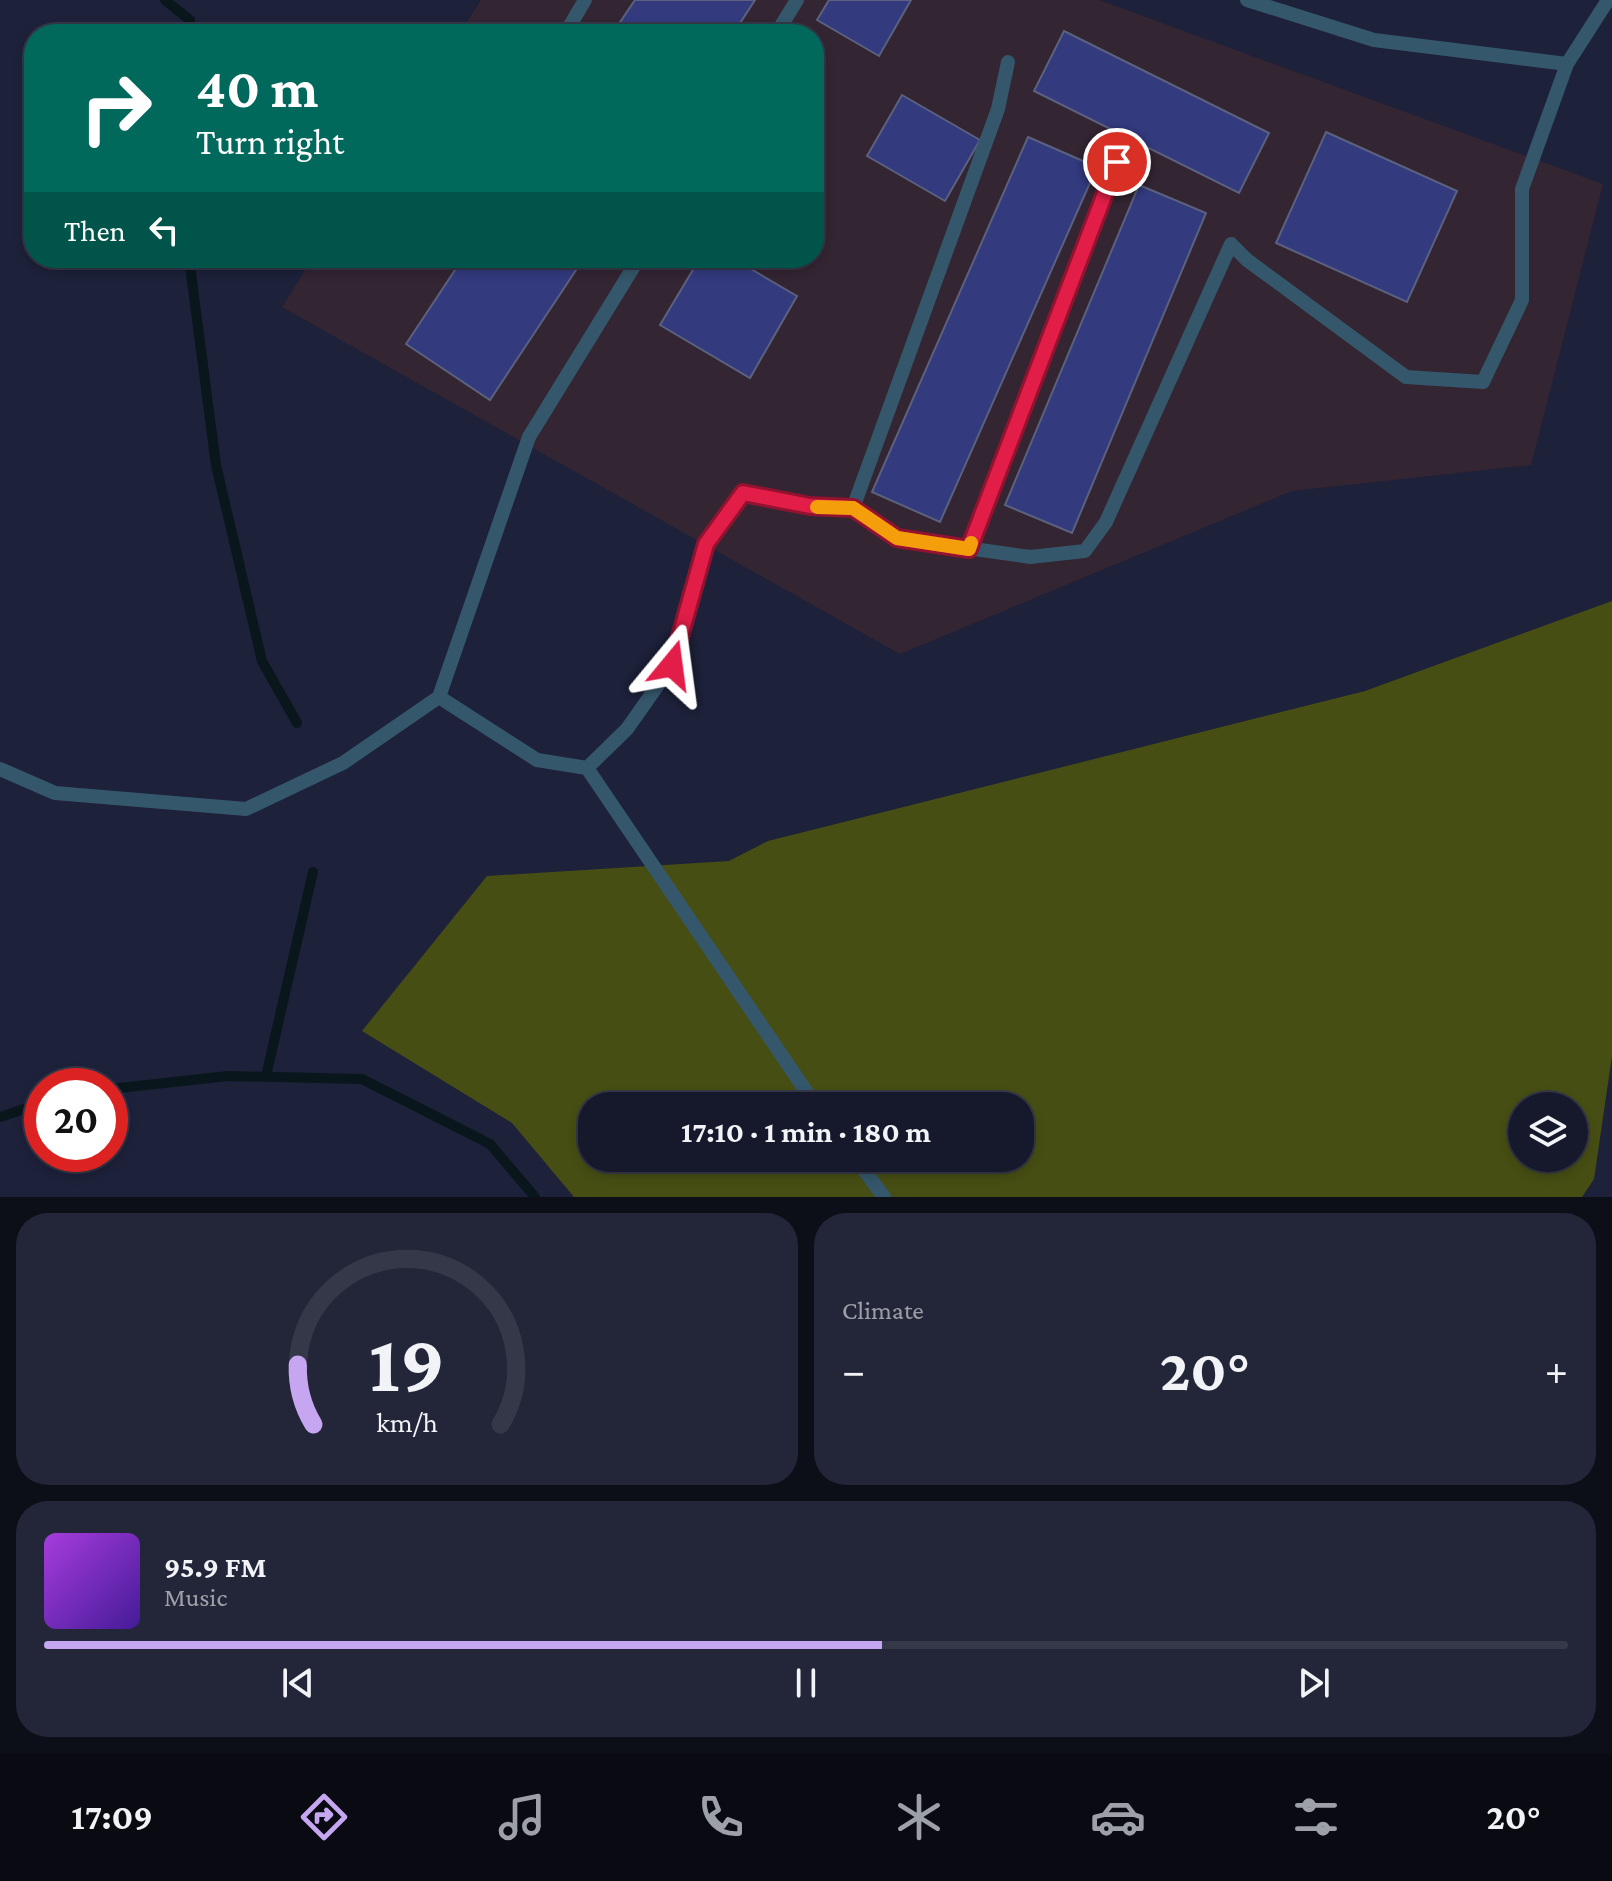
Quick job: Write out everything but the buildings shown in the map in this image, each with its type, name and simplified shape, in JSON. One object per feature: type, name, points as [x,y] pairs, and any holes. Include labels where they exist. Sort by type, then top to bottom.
[{"type":"lane","points":[[571,24],[585,0]]},
{"type":"lane","points":[[782,24],[797,0]]},
{"type":"lane","points":[[1247,0],[1374,40],[1567,64]]},
{"type":"lane","points":[[587,768],[627,729],[672,665],[706,544],[743,493],[810,506],[853,508],[897,538],[1030,557],[1085,551],[1106,522],[1231,244],[1247,260],[1406,377],[1483,382],[1522,300],[1522,189],[1567,64],[1608,0]]},
{"type":"lane","points":[[853,508],[998,109],[1008,62]]},
{"type":"lane","points":[[969,549],[1117,162]]},
{"type":"lane","points":[[0,769],[55,793],[246,809],[343,763],[439,697],[529,437],[633,268]]},
{"type":"lane","points":[[439,697],[537,760],[587,768],[807,1092]]},
{"type":"lane","points":[[865,1172],[884,1197]]},
{"type":"shaded area","points":[[481,0],[1099,0],[1603,184],[1531,465],[1292,491],[900,654],[282,307],[307,268],[824,268],[824,24],[465,24]]},
{"type":"green space","points":[[1612,601],[1612,1056],[1594,1179],[1582,1197],[574,1197],[512,1123],[362,1031],[487,876],[729,861],[768,841],[1365,691]]},
{"type":"waterway","points":[[165,0],[190,20],[190,24]]},
{"type":"waterway","points":[[190,268],[216,465],[262,661],[297,723]]},
{"type":"waterway","points":[[266,1076],[313,872]]},
{"type":"waterway","points":[[128,1087],[228,1076],[362,1079],[490,1144],[535,1197]]},
{"type":"waterway","points":[[0,1117],[24,1109]]},
{"type":"slow traffic","points":[[817,507],[853,508],[897,538],[969,549],[971,543]]},
{"type":"route","points":[[672,665],[706,544],[743,493],[810,506],[853,508],[897,538],[969,549],[1117,162]]}]
